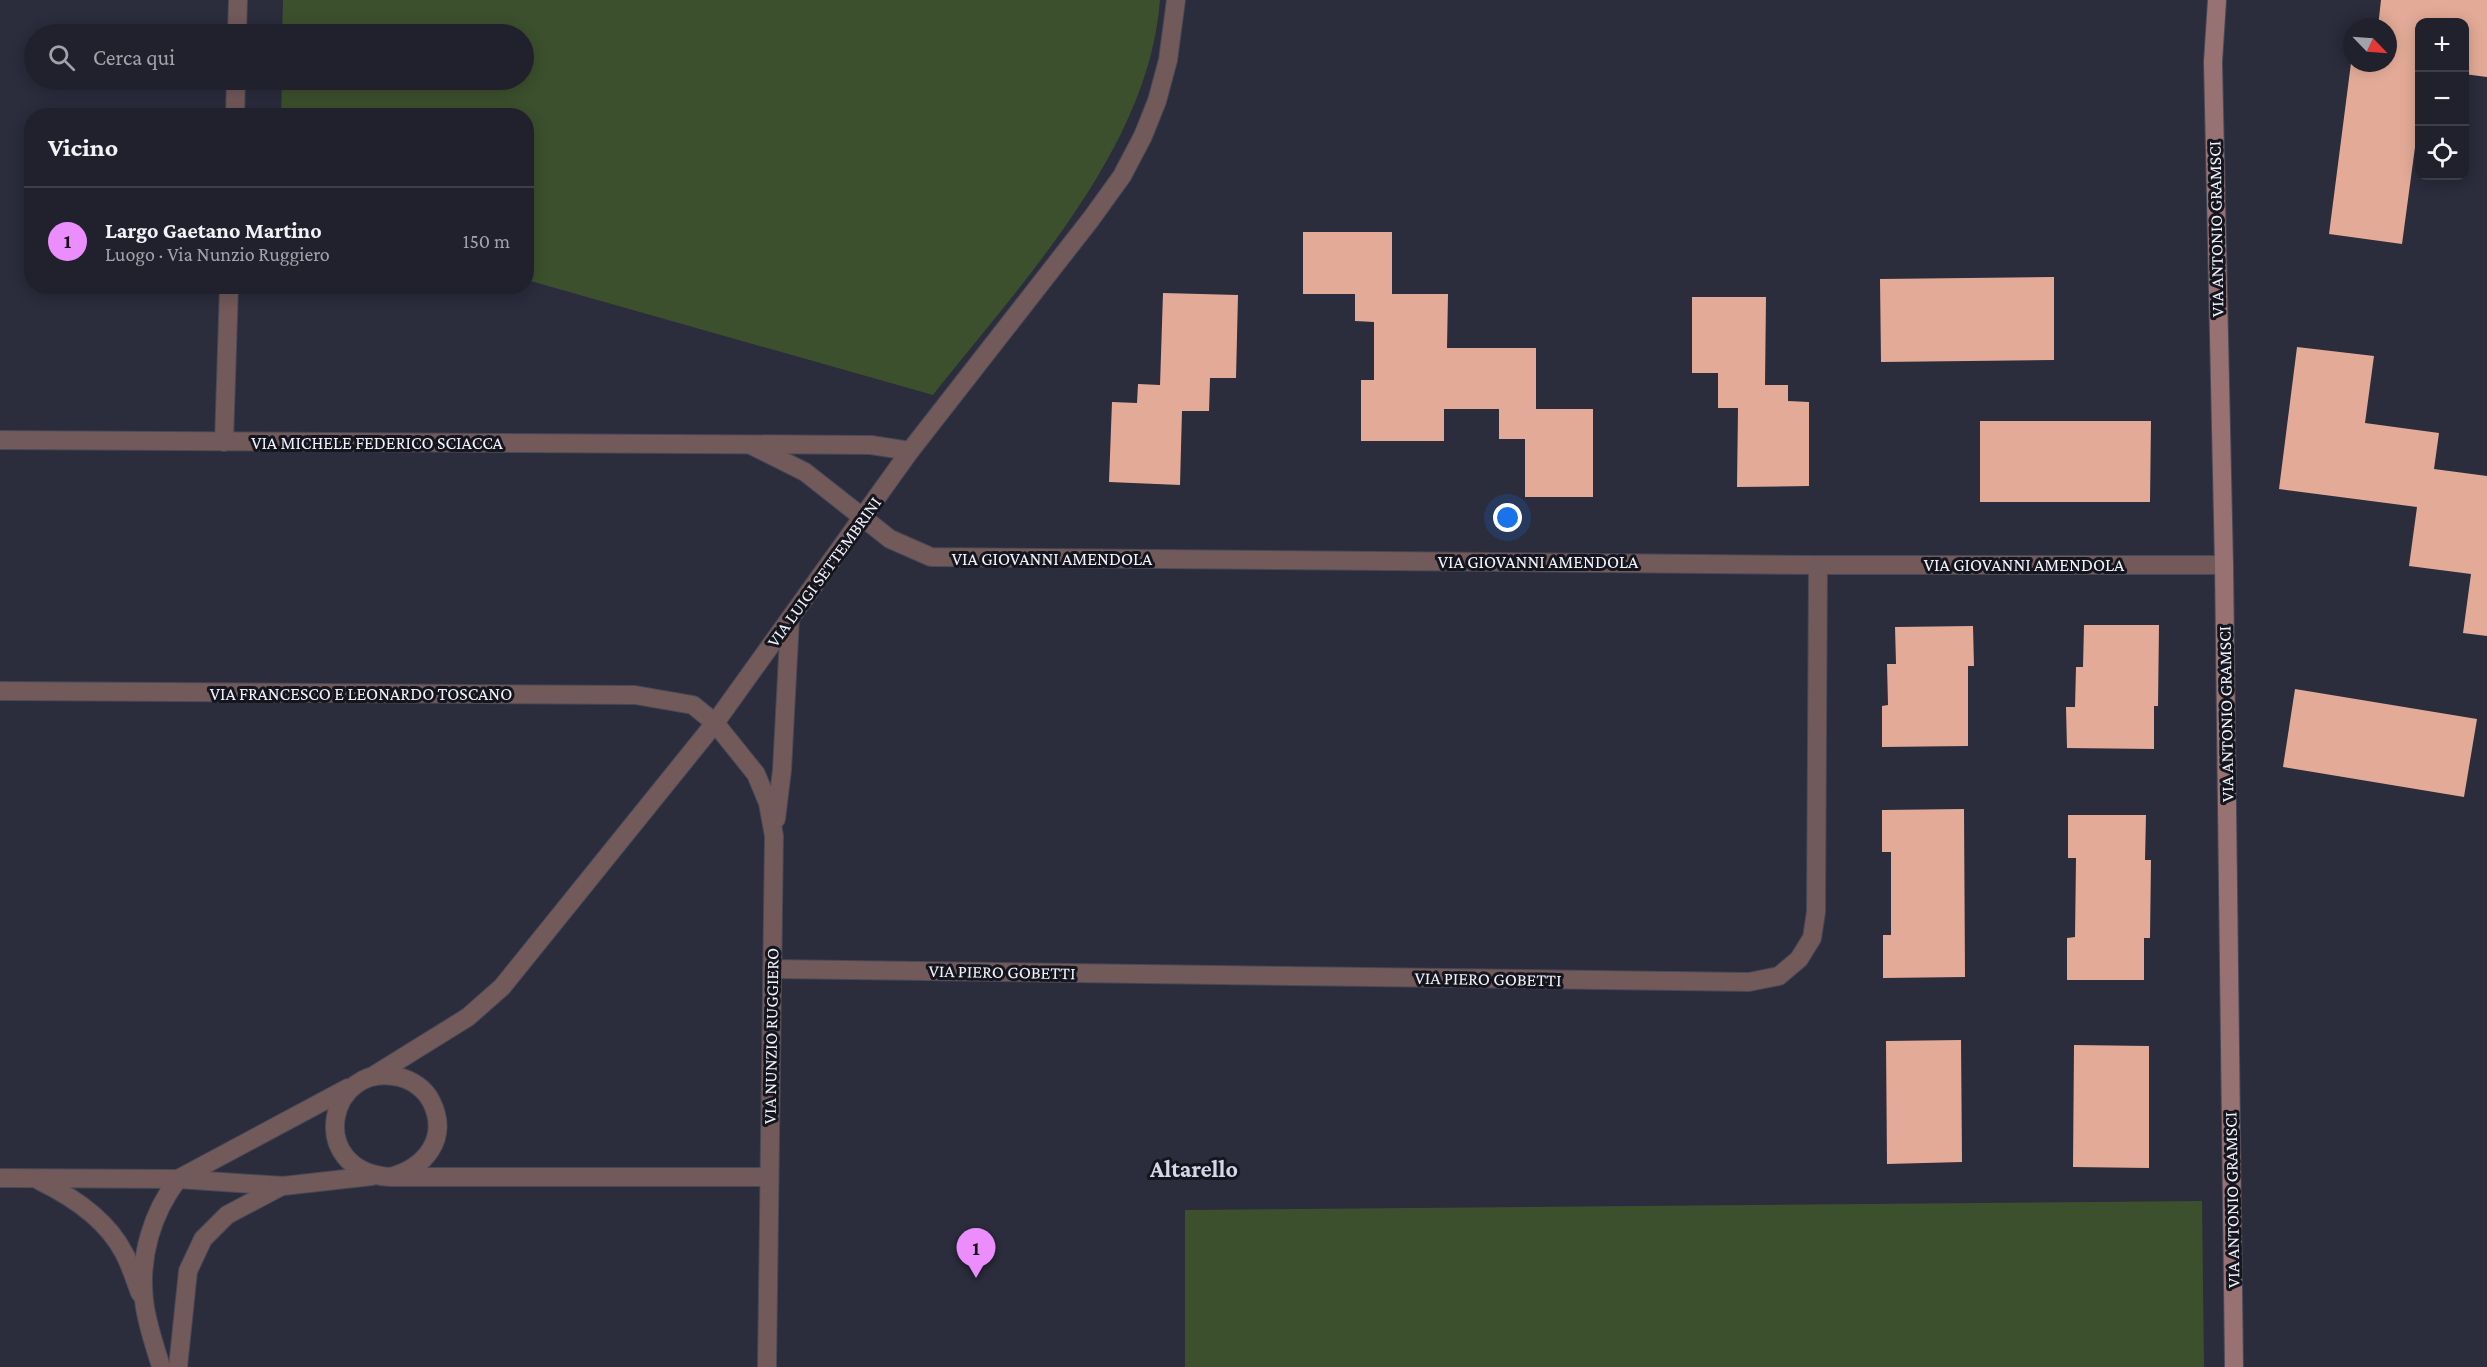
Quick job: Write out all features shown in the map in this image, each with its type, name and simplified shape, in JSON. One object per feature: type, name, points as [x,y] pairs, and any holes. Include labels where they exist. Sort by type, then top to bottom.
[{"type":"street","points":[[237,24],[238,0]]},
{"type":"street","name":"VIA LUIGI SETTEMBRINI","points":[[365,1080],[468,1017],[502,987],[715,723],[910,452],[1122,176],[1143,136],[1157,101],[1168,60],[1176,0]]},
{"type":"street","points":[[2203,0],[2213,62]]},
{"type":"street","points":[[2213,62],[2217,0]]},
{"type":"street","name":"VIA ANTONIO GRAMSCI","points":[[2213,62],[2224,565],[2234,1367]]},
{"type":"street","points":[[235,108],[236,90]]},
{"type":"street","points":[[224,442],[229,294]]},
{"type":"street","name":"VIA MICHELE FEDERICO SCIACCA","points":[[0,441],[872,445],[910,452]]},
{"type":"street","name":"VIA GIOVANNI AMENDOLA","points":[[753,446],[805,472],[890,539],[931,557],[1818,565],[2224,565]]},
{"type":"street","name":"VIA PIERO GOBETTI","points":[[772,969],[1749,982],[1779,976],[1798,959],[1812,938],[1816,912],[1818,565]]},
{"type":"street","points":[[774,836],[782,771],[790,619]]},
{"type":"street","name":"VIA FRANCESCO E LEONARDO TOSCANO","points":[[0,691],[635,695],[693,705],[715,723]]},
{"type":"street","name":"VIA NUNZIO RUGGIERO","points":[[715,723],[756,774],[768,803],[774,836],[767,1367]]},
{"type":"street","points":[[0,1178],[178,1179],[283,1186],[407,1173],[421,1164],[431,1150],[436,1134],[436,1117],[431,1101],[420,1088],[406,1079],[390,1075],[365,1080],[178,1179],[165,1196],[152,1226],[145,1259],[144,1300]]},
{"type":"street","points":[[365,1080],[345,1094],[337,1110],[334,1126],[337,1143],[345,1158],[358,1169],[382,1177],[769,1177]]},
{"type":"street","points":[[36,1179],[63,1192],[109,1230],[124,1253],[144,1300],[161,1367]]},
{"type":"street","points":[[178,1367],[188,1271],[203,1239],[227,1215],[283,1186]]},
{"type":"green space","points":[[283,0],[1160,0],[1151,55],[1132,109],[1107,161],[1076,211],[1041,260],[933,395],[534,282],[534,108],[281,108],[282,90],[534,90],[534,24],[282,24]]},
{"type":"green space","points":[[2202,1201],[2204,1367],[1185,1367],[1185,1210]]},
{"type":"building","points":[[2381,0],[2487,0],[2487,77],[2469,75],[2469,18],[2415,18],[2415,147],[2402,244],[2329,234],[2350,72],[2397,72],[2397,18],[2379,18]]},
{"type":"building","points":[[1303,232],[1392,232],[1392,294],[1448,294],[1447,348],[1536,348],[1536,409],[1593,409],[1593,497],[1525,497],[1525,439],[1499,439],[1499,409],[1444,409],[1444,441],[1361,441],[1361,380],[1374,380],[1374,322],[1355,321],[1355,294],[1303,294]]},
{"type":"building","points":[[2054,277],[2054,360],[1881,362],[1880,279]]},
{"type":"building","points":[[1163,293],[1238,295],[1236,378],[1210,378],[1209,411],[1182,411],[1180,485],[1109,482],[1112,402],[1137,403],[1138,384],[1160,385]]},
{"type":"building","points":[[1692,297],[1766,297],[1765,385],[1788,385],[1788,401],[1809,402],[1809,486],[1737,487],[1738,408],[1718,408],[1718,373],[1692,373]]},
{"type":"building","points":[[2297,347],[2374,356],[2365,423],[2439,433],[2434,469],[2487,476],[2487,636],[2463,633],[2471,574],[2409,566],[2417,507],[2279,489]]},
{"type":"building","points":[[1980,421],[2151,421],[2150,502],[1980,502]]},
{"type":"building","points":[[2084,625],[2159,625],[2158,706],[2154,706],[2154,749],[2067,748],[2066,707],[2075,707],[2076,667],[2083,667]]},
{"type":"building","points":[[1973,626],[1974,666],[1968,666],[1968,746],[1882,747],[1882,706],[1888,705],[1887,664],[1896,664],[1895,627]]},
{"type":"building","points":[[2295,689],[2477,719],[2464,797],[2283,767]]},
{"type":"building","points":[[1964,809],[1965,977],[1883,978],[1883,935],[1891,935],[1891,852],[1882,852],[1882,810]]},
{"type":"building","points":[[2068,815],[2146,815],[2145,860],[2151,860],[2150,938],[2144,938],[2144,980],[2067,980],[2067,938],[2075,937],[2076,858],[2068,858]]},
{"type":"building","points":[[1961,1040],[1962,1162],[1887,1164],[1886,1041]]},
{"type":"building","points":[[2074,1045],[2149,1046],[2149,1168],[2073,1167]]},
{"type":"place","name":"Largo Gaetano Martino","points":[[976,1278]]},
{"type":"district","name":"Altarello","points":[[1194,1169]]}]
